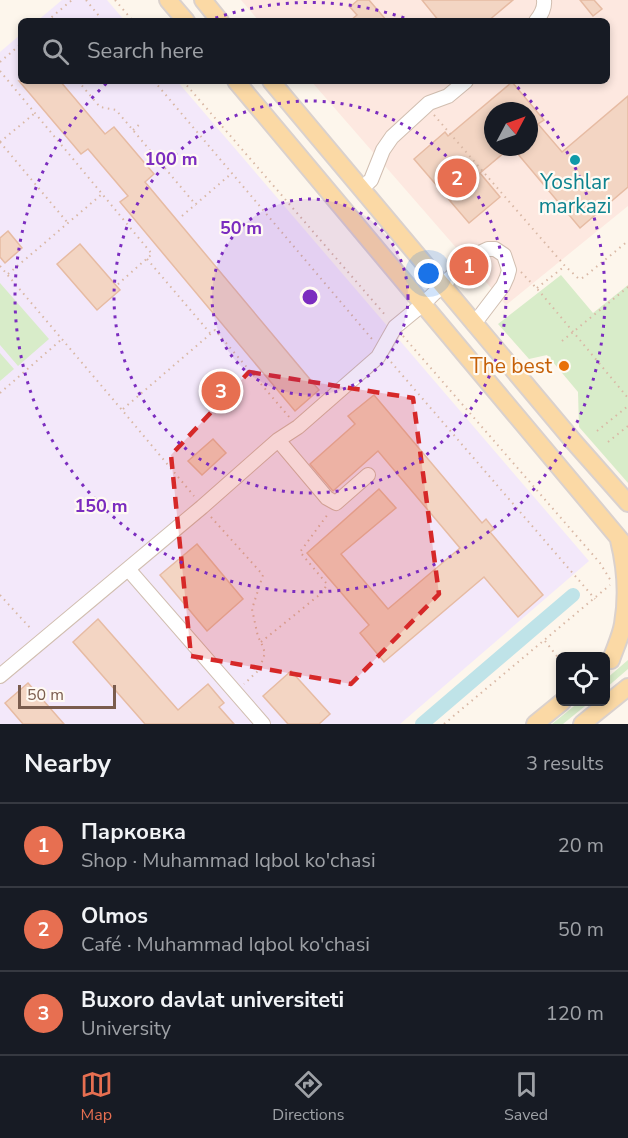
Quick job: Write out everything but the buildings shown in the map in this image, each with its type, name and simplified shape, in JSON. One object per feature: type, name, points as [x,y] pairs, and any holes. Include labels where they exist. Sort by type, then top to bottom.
[{"type":"main road","points":[[168,0],[183,18]]},
{"type":"main road","points":[[203,0],[218,18]]},
{"type":"main road","points":[[239,84],[623,543],[627,588],[623,625],[610,657]]},
{"type":"main road","points":[[274,84],[573,442],[628,503]]},
{"type":"main road","points":[[610,660],[628,645]]},
{"type":"main road","points":[[582,724],[628,687]]},
{"type":"main road","points":[[535,724],[557,706]]},
{"type":"lane","points":[[538,18],[544,0]]},
{"type":"lane","points":[[361,189],[371,180],[388,141],[426,106],[434,100],[448,96],[462,84]]},
{"type":"lane","points":[[0,676],[202,507],[278,440],[298,427],[378,357],[395,327],[423,304],[473,256],[488,249],[495,249],[504,255],[508,270],[507,277],[503,286],[474,324]]},
{"type":"lane","points":[[278,440],[327,498],[336,503],[368,475]]},
{"type":"lane","points":[[128,569],[263,724]]},
{"type":"path","points":[[51,18],[72,0]]},
{"type":"path","points":[[86,0],[101,18]]},
{"type":"path","points":[[115,0],[130,18]]},
{"type":"path","points":[[0,62],[18,47]]},
{"type":"path","points":[[0,71],[152,254],[116,286]]},
{"type":"path","points":[[81,84],[100,107],[116,110],[196,205]]},
{"type":"path","points":[[426,106],[565,266],[580,279],[628,241]]},
{"type":"path","points":[[35,113],[0,142],[68,223]]},
{"type":"path","points":[[132,130],[140,124]]},
{"type":"path","points":[[182,216],[232,173]]},
{"type":"path","points":[[8,275],[102,194]]},
{"type":"path","points":[[504,255],[537,288],[628,398]]},
{"type":"path","points":[[147,259],[210,333]]},
{"type":"path","points":[[0,266],[202,507],[263,575],[252,609],[258,637],[265,652],[259,670],[235,691]]},
{"type":"path","points":[[537,288],[565,266]]},
{"type":"path","points":[[562,341],[628,287]]},
{"type":"path","points":[[122,410],[215,330],[298,427]]},
{"type":"path","points":[[0,393],[62,339]]},
{"type":"path","points":[[597,431],[628,406]]},
{"type":"path","points":[[608,442],[628,426]]},
{"type":"path","points":[[261,642],[323,592],[327,584],[300,552],[336,503]]},
{"type":"path","points":[[444,724],[612,584],[600,563]]},
{"type":"path","points":[[0,595],[41,640]]},
{"type":"path","points":[[545,641],[556,654]]},
{"type":"highlighted area","points":[[249,372],[413,398],[439,594],[351,684],[191,656],[171,455]]},
{"type":"shaded area","points":[[62,0],[107,0],[122,18],[41,18]]},
{"type":"shaded area","points":[[241,0],[628,0],[628,206],[506,305],[314,84],[610,84],[610,18],[256,18]]},
{"type":"shaded area","points":[[18,37],[18,84],[180,84],[589,561],[400,724],[0,724],[0,52]]},
{"type":"green space","points":[[561,275],[593,313],[628,285],[628,483],[579,427],[578,392],[547,355],[529,359],[498,324]]},
{"type":"green space","points":[[0,283],[49,339],[18,366],[0,345]]},
{"type":"green space","points":[[0,353],[14,369],[0,381]]},
{"type":"green space","points":[[628,660],[628,669],[610,685],[610,676]]},
{"type":"green space","points":[[574,706],[585,706],[563,724],[552,724]]},
{"type":"waterway","points":[[422,724],[573,595]]},
{"type":"place","name":"Yoshlar markazi","points":[[575,160]]},
{"type":"place","name":"Olmos","points":[[457,178]]},
{"type":"place","name":"Парковка","points":[[469,266]]},
{"type":"place","name":"The best","points":[[564,366]]},
{"type":"place","name":"Buxoro davlat universiteti","points":[[221,391]]}]
